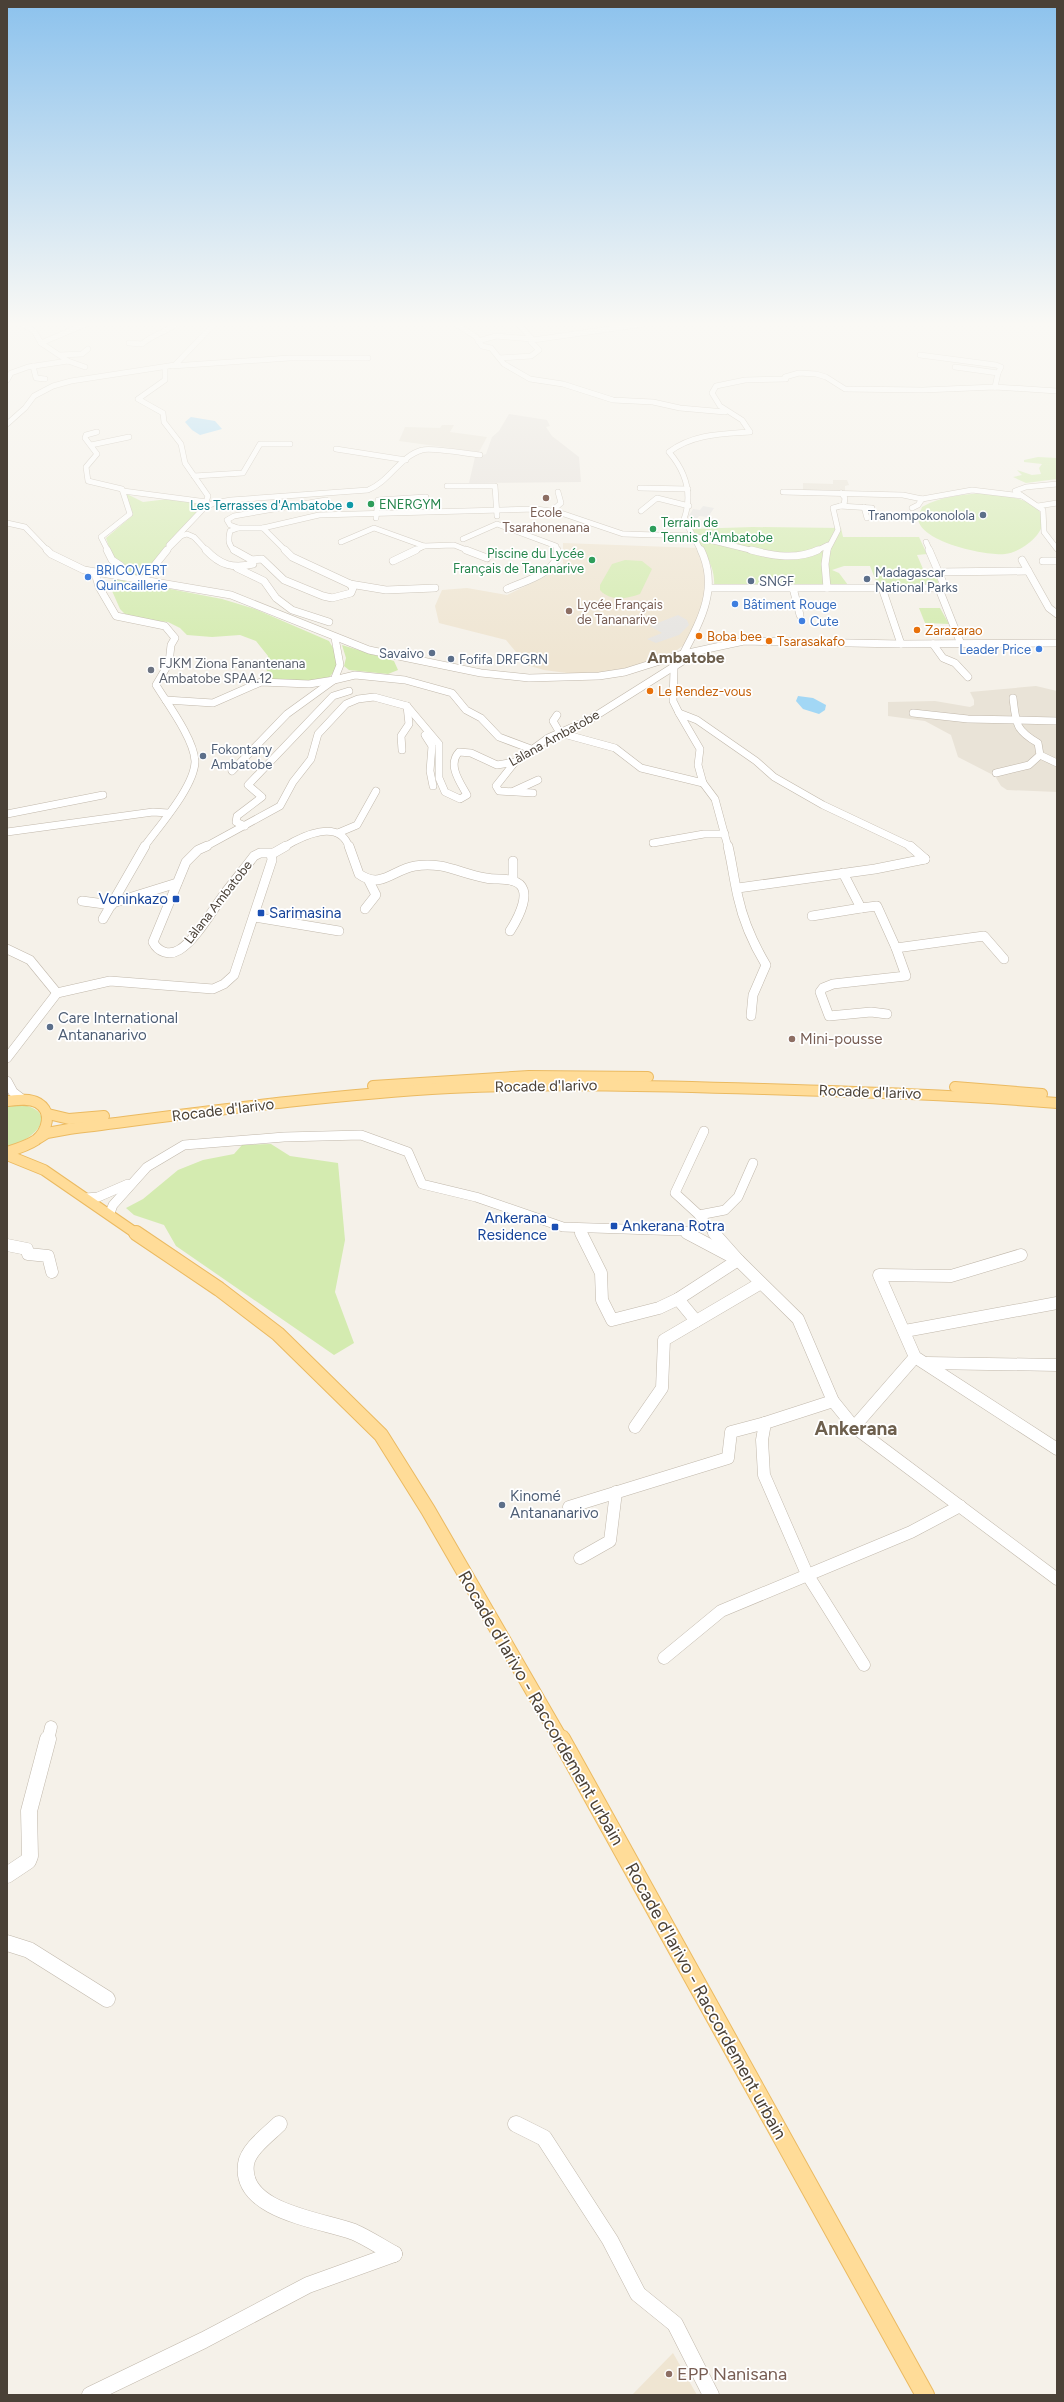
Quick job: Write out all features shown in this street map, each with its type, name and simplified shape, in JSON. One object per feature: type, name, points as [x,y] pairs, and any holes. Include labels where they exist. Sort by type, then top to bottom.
[{"type":"main road","name":"Rocade d'Iarivo","points":[[48,1114],[69,1119],[85,1118],[394,1084],[529,1076],[597,1076],[952,1087],[1057,1095]]},
{"type":"main road","name":"Rocade d'Iarivo","points":[[7,1153],[21,1149],[47,1133],[69,1129],[214,1110],[398,1092],[472,1087],[603,1084],[688,1086],[948,1095],[1057,1103]]},
{"type":"main road","points":[[7,1101],[22,1100],[38,1103],[48,1114],[46,1128],[34,1147],[34,1158],[39,1167]]},
{"type":"main road","name":"Rocade d'Iarivo - Raccordement urbain","points":[[7,1153],[39,1167],[110,1213],[219,1289],[278,1334],[381,1435],[428,1510],[589,1788],[925,2395]]},
{"type":"street","points":[[87,436],[97,454],[86,467],[88,481],[94,484],[120,487],[123,491],[129,517],[101,538],[112,560],[121,566],[122,570],[118,575]]},
{"type":"street","points":[[91,445],[129,436]]},
{"type":"street","points":[[143,580],[169,545],[204,508],[207,502],[206,493],[184,463],[181,444],[175,436]]},
{"type":"street","points":[[705,436],[691,440],[669,452],[683,470],[688,489],[686,495],[689,506],[684,520],[704,555],[711,576],[711,588],[704,616],[682,659],[673,701],[700,749],[698,765],[703,783],[715,799],[738,888],[738,897],[757,949],[766,965],[762,982],[754,992],[750,1003],[751,1016]]},
{"type":"street","points":[[194,476],[200,474],[243,473],[260,444],[290,444]]},
{"type":"street","points":[[336,449],[406,460]]},
{"type":"street","points":[[204,508],[214,503],[231,500],[368,490],[386,480],[406,460],[418,451],[430,449],[480,455]]},
{"type":"street","points":[[1057,484],[1026,487],[1015,491],[1038,506],[1043,513],[1044,532],[1057,549]]},
{"type":"street","points":[[447,486],[494,485],[497,524]]},
{"type":"street","points":[[640,488],[688,489]]},
{"type":"street","points":[[783,492],[903,495],[922,499],[976,490],[1022,496]]},
{"type":"street","points":[[123,491],[207,502]]},
{"type":"street","points":[[553,510],[561,503],[558,492]]},
{"type":"street","points":[[827,588],[823,563],[828,546],[838,530],[833,508],[844,505],[845,498],[841,493]]},
{"type":"street","points":[[374,528],[377,513],[377,502],[381,500],[426,497]]},
{"type":"street","points":[[641,511],[656,498],[689,506]]},
{"type":"street","points":[[912,508],[920,503],[922,499]]},
{"type":"street","points":[[326,500],[234,516],[227,520],[230,525],[238,528],[263,528],[319,515],[553,510],[623,534],[647,536],[692,536],[775,556],[811,554],[828,546]]},
{"type":"street","points":[[1038,506],[1057,503]]},
{"type":"street","points":[[840,506],[872,508]]},
{"type":"street","points":[[864,508],[867,518]]},
{"type":"street","points":[[7,523],[25,527],[51,554],[95,573],[118,575],[231,595],[335,638],[369,650],[408,660],[481,673],[529,678],[599,676],[625,672],[666,659],[682,659]]},
{"type":"street","points":[[454,545],[463,539],[497,524],[554,545],[558,550],[556,563],[552,568],[508,589]]},
{"type":"street","points":[[238,528],[230,532],[228,537],[230,547],[233,551],[252,560],[262,559],[284,580],[326,598],[351,593],[353,588],[350,584]]},
{"type":"street","points":[[263,528],[292,557],[350,584],[386,590],[435,588]]},
{"type":"street","points":[[341,542],[374,528],[424,546]]},
{"type":"street","points":[[169,545],[181,536],[192,534],[216,561],[264,580],[279,600],[292,610],[329,622]]},
{"type":"street","points":[[412,541],[463,539]]},
{"type":"street","points":[[711,588],[939,588],[944,586],[926,542]]},
{"type":"street","points":[[393,561],[424,546],[454,545],[487,558]]},
{"type":"street","points":[[236,568],[251,565],[252,560]]},
{"type":"street","points":[[1022,560],[1049,608],[1057,614]]},
{"type":"street","points":[[1043,561],[1057,561]]},
{"type":"street","points":[[938,572],[1028,572]]},
{"type":"street","points":[[95,573],[99,588],[116,616],[137,622],[168,626],[173,633],[175,638],[170,643],[169,666],[158,677],[156,685],[166,700],[189,744],[195,760],[192,772],[168,813],[144,848],[114,904],[103,919]]},
{"type":"street","points":[[793,588],[800,615]]},
{"type":"street","points":[[882,588],[901,644],[1057,643]]},
{"type":"street","points":[[939,588],[961,644]]},
{"type":"street","points":[[232,771],[287,714],[334,680],[340,671],[339,651],[335,638]]},
{"type":"street","name":"Làlana Ambatobe","points":[[57,993],[110,981],[213,989],[234,975],[272,860],[272,854],[265,852],[254,856],[195,933],[180,950],[160,952],[154,947],[153,942],[177,882],[186,862],[198,850],[280,806],[293,782],[311,759],[318,734],[346,704],[358,699],[374,697],[407,706],[439,744],[437,765],[441,786],[447,796],[460,799],[467,795],[453,765],[455,756],[459,752],[471,753],[484,761],[497,765],[515,762],[548,738],[589,720],[682,659],[697,652],[744,641],[901,644]]},
{"type":"street","points":[[933,644],[943,658],[955,663],[968,677]]},
{"type":"street","points":[[166,700],[213,703],[224,700],[261,682],[309,684],[334,680],[342,677],[369,676],[404,680],[446,691],[455,695],[466,710],[480,718],[499,737],[531,749]]},
{"type":"street","points":[[245,826],[236,822],[237,816],[262,797],[248,785],[333,696],[349,691]]},
{"type":"street","points":[[1012,698],[1016,720],[1021,732],[1038,743],[1040,755]]},
{"type":"street","points":[[402,750],[399,740],[401,733],[408,724],[407,706]]},
{"type":"street","points":[[679,713],[697,720],[756,761],[774,777],[823,805],[914,847],[926,859],[738,888]]},
{"type":"street","points":[[913,713],[968,720],[1057,721]]},
{"type":"street","points":[[557,715],[553,721],[560,733],[622,751],[641,768],[671,774],[696,784],[703,783]]},
{"type":"street","points":[[421,721],[421,731],[432,746],[430,770],[433,786]]},
{"type":"street","points":[[1040,755],[1057,763]]},
{"type":"street","points":[[996,773],[1029,765],[1040,755]]},
{"type":"street","points":[[515,762],[496,786],[499,791],[511,793],[533,793]]},
{"type":"street","points":[[511,793],[538,780]]},
{"type":"street","points":[[272,854],[314,833],[338,833],[357,825],[376,791]]},
{"type":"street","points":[[7,814],[103,795]]},
{"type":"street","points":[[7,832],[153,812],[168,813]]},
{"type":"street","points":[[338,833],[345,839],[357,872],[368,879],[376,895],[374,900],[365,909]]},
{"type":"street","points":[[653,843],[704,834],[725,834]]},
{"type":"street","points":[[513,861],[513,880]]},
{"type":"street","points":[[368,879],[392,878],[408,867],[419,865],[458,869],[483,878],[513,880],[518,883],[524,896],[521,913],[510,930]]},
{"type":"street","points":[[843,873],[861,908]]},
{"type":"street","points":[[82,901],[114,904],[177,882]]},
{"type":"street","points":[[812,916],[877,906],[896,948],[906,976],[833,984],[823,988],[820,992],[829,1016],[871,1012],[887,1014]]},
{"type":"street","points":[[254,917],[339,931]]},
{"type":"street","points":[[896,948],[984,936],[1004,959]]},
{"type":"street","points":[[7,948],[18,951],[33,961],[57,993],[7,1058]]},
{"type":"street","points":[[7,1081],[13,1092],[22,1100]]},
{"type":"street","points":[[704,1131],[675,1193],[699,1215],[738,1260],[798,1319],[833,1401],[854,1427],[1057,1578]]},
{"type":"street","points":[[110,1213],[113,1204],[148,1167],[184,1146],[284,1137],[361,1135],[408,1152],[422,1184],[476,1197],[563,1227],[684,1231],[738,1260]]},
{"type":"street","points":[[699,1215],[725,1210],[738,1197],[753,1163]]},
{"type":"street","points":[[86,1198],[98,1198],[135,1180]]},
{"type":"street","points":[[580,1228],[601,1273],[602,1300],[612,1320],[659,1308],[678,1299],[738,1260]]},
{"type":"street","points":[[7,1245],[27,1249],[28,1254],[32,1256],[48,1256],[52,1272]]},
{"type":"street","points":[[1020,1255],[950,1276],[879,1275],[905,1331],[915,1357],[927,1363],[970,1394],[1057,1449]]},
{"type":"street","points":[[636,1428],[662,1388],[664,1340],[761,1283]]},
{"type":"street","points":[[678,1299],[696,1321]]},
{"type":"street","points":[[905,1331],[1057,1303]]},
{"type":"street","points":[[854,1427],[915,1357]]},
{"type":"street","points":[[927,1363],[1056,1367]]},
{"type":"street","points":[[569,1507],[728,1458],[731,1432],[765,1423],[833,1401]]},
{"type":"street","points":[[765,1423],[762,1440],[764,1475],[807,1574],[864,1665]]},
{"type":"street","points":[[580,1558],[610,1541],[616,1492]]},
{"type":"street","points":[[664,1658],[721,1611],[911,1532],[960,1506]]},
{"type":"street","points":[[7,1875],[28,1861],[30,1856],[29,1810],[51,1727]]},
{"type":"street","points":[[7,1943],[29,1950],[107,2000]]},
{"type":"street","points":[[90,2395],[204,2340],[308,2285],[394,2254],[349,2231],[298,2216],[265,2203],[247,2181],[246,2163],[256,2148],[279,2124]]},
{"type":"street","points":[[516,2124],[544,2138],[610,2240],[638,2294],[675,2324],[711,2395]]},
{"type":"shaded area","points":[[401,436],[487,437],[479,452],[399,441]]},
{"type":"shaded area","points":[[552,436],[579,457],[581,482],[469,483],[475,457],[486,454],[492,437]]},
{"type":"shaded area","points":[[833,480],[847,480],[849,485],[845,486],[845,491],[803,491],[803,483],[833,484]]},
{"type":"shaded area","points":[[703,506],[714,508],[708,517],[699,516],[697,519],[688,517],[693,509],[700,510]]},
{"type":"shaded area","name":"Lycée Français de Tananarive","points":[[563,543],[698,548],[706,577],[702,616],[684,645],[670,655],[637,666],[592,674],[574,674],[544,670],[527,665],[506,640],[439,623],[435,606],[442,590],[467,588],[507,595],[563,568]]},
{"type":"shaded area","points":[[678,615],[687,620],[689,625],[679,635],[656,643],[647,639],[662,633],[650,626]]},
{"type":"shaded area","points":[[1036,686],[1057,691],[1057,792],[1007,790],[1001,786],[995,776],[958,757],[951,735],[925,721],[888,716],[888,702],[935,701],[970,707],[974,705],[974,700],[970,692]]},
{"type":"shaded area","name":"EPP Nanisana","points":[[673,2353],[697,2395],[632,2395]]},
{"type":"green space","points":[[1038,457],[1057,458],[1057,479],[1026,483],[1013,477],[1022,475],[1017,470],[1032,475],[1041,474],[1039,468],[1042,464],[1024,462],[1024,460]]},
{"type":"green space","points":[[125,493],[143,502],[176,498],[205,503],[139,583],[222,599],[255,609],[329,641],[336,653],[336,669],[327,680],[299,683],[266,680],[268,656],[256,641],[240,635],[212,637],[187,635],[180,628],[168,622],[130,619],[120,609],[109,584],[116,579],[123,568],[111,553],[106,538],[132,516]]},
{"type":"green space","points":[[982,493],[1003,496],[1030,503],[1041,514],[1043,522],[1041,529],[1029,543],[1013,552],[1005,554],[983,553],[942,541],[922,527],[918,519],[922,507],[936,500],[959,495]]},
{"type":"green space","points":[[753,527],[841,528],[843,537],[919,537],[927,554],[917,555],[927,578],[937,578],[939,586],[878,586],[870,566],[844,566],[832,570],[839,573],[848,585],[714,586],[713,570],[707,556],[691,529]]},
{"type":"green space","points":[[625,560],[642,561],[652,569],[640,594],[624,598],[614,598],[604,594],[600,590],[600,585],[612,564]]},
{"type":"green space","points":[[919,608],[940,608],[949,624],[925,623]]},
{"type":"green space","points":[[342,645],[394,661],[398,670],[388,674],[349,670],[344,666],[346,658]]},
{"type":"green space","points":[[23,1105],[34,1109],[40,1114],[41,1121],[39,1127],[33,1134],[25,1139],[16,1144],[7,1146],[7,1106]]},
{"type":"green space","points":[[271,1144],[290,1156],[338,1163],[345,1240],[335,1292],[354,1343],[334,1355],[176,1246],[164,1225],[134,1215],[126,1208],[143,1199],[178,1170],[203,1160],[234,1154],[242,1145]]},
{"type":"water","points":[[798,696],[813,698],[826,705],[825,710],[819,714],[803,709],[796,701]]},
{"type":"place","name":"Ecole Tsarahonenana","points":[[546,498]]},
{"type":"place","name":"ENERGYM","points":[[371,504]]},
{"type":"place","name":"Les Terrasses d'Ambatobe","points":[[350,505]]},
{"type":"place","name":"Tranompokonolola","points":[[983,515]]},
{"type":"place","name":"Terrain de Tennis d'Ambatobe","points":[[653,529]]},
{"type":"place","name":"Piscine du Lycée Français de Tananarive","points":[[592,560]]},
{"type":"place","name":"BRICOVERT Quincaillerie","points":[[88,577]]},
{"type":"place","name":"Madagascar National Parks","points":[[867,579]]},
{"type":"place","name":"SNGF","points":[[751,581]]},
{"type":"place","name":"Bâtiment Rouge","points":[[735,604]]},
{"type":"place","name":"Lycée Français de Tananarive","points":[[569,611]]},
{"type":"place","name":"Cute","points":[[802,621]]},
{"type":"place","name":"Zarazarao","points":[[917,630]]},
{"type":"place","name":"Boba bee","points":[[699,636]]},
{"type":"place","name":"Tsarasakafo","points":[[769,641]]},
{"type":"place","name":"Leader Price","points":[[1039,649]]},
{"type":"place","name":"Savaivo","points":[[432,653]]},
{"type":"place","name":"Fofifa DRFGRN","points":[[451,659]]},
{"type":"place","name":"FJKM Ziona Fanantenana Ambatobe SPAA.12","points":[[151,670]]},
{"type":"place","name":"Le Rendez-vous","points":[[650,691]]},
{"type":"place","name":"Fokontany Ambatobe","points":[[203,756]]},
{"type":"place","name":"Voninkazo","points":[[176,899]]},
{"type":"place","name":"Sarimasina","points":[[261,913]]},
{"type":"place","name":"Care International Antananarivo","points":[[50,1027]]},
{"type":"place","name":"Mini-pousse","points":[[792,1039]]},
{"type":"place","name":"Ankerana Rotra","points":[[614,1226]]},
{"type":"place","name":"Ankerana Residence","points":[[555,1227]]},
{"type":"place","name":"Kinomé Antananarivo","points":[[502,1505]]},
{"type":"place","name":"EPP Nanisana","points":[[669,2374]]},
{"type":"district","name":"Ambatobe","points":[[686,657]]},
{"type":"district","name":"Ankerana","points":[[856,1428]]}]
